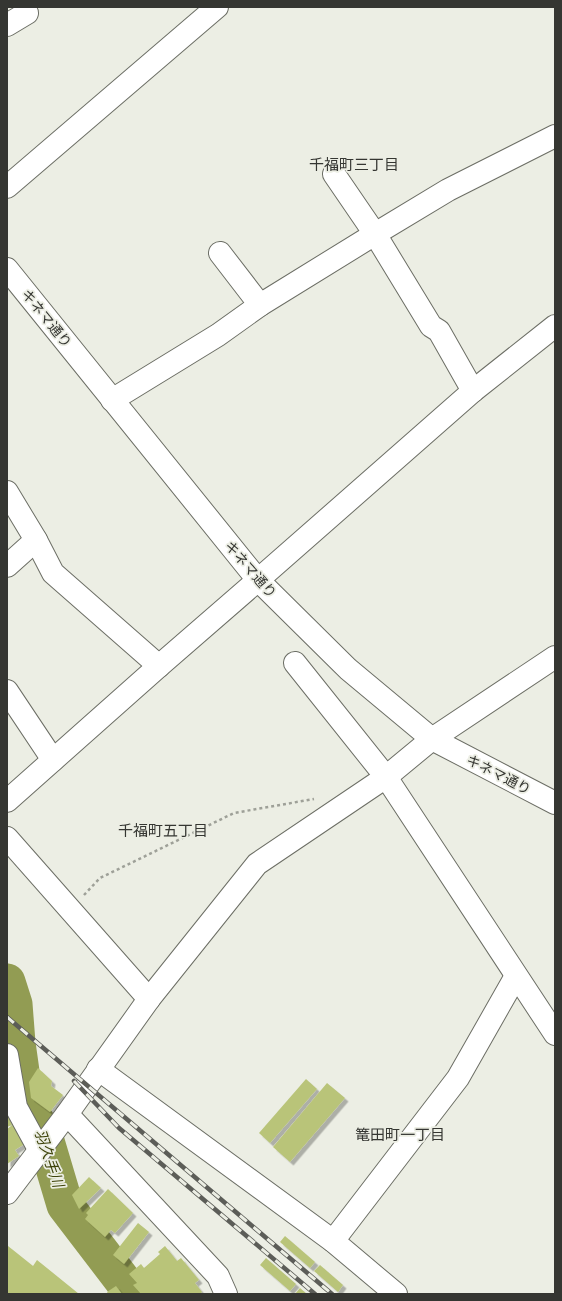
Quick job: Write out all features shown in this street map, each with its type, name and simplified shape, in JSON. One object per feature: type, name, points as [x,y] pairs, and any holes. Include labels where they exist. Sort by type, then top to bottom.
[{"type":"street","points":[[7,187],[217,7]]},
{"type":"street","points":[[7,25],[26,13]]},
{"type":"street","points":[[112,400],[218,335],[260,305],[448,190],[555,136]]},
{"type":"street","points":[[334,174],[375,234],[431,326],[439,331],[473,391]]},
{"type":"street","points":[[220,253],[260,305]]},
{"type":"street","name":"キネマ通り","points":[[7,269],[258,580],[348,669],[432,740],[555,802]]},
{"type":"street","points":[[7,801],[473,391],[555,326]]},
{"type":"street","points":[[7,492],[36,540],[53,574],[159,666]]},
{"type":"street","points":[[7,566],[36,540]]},
{"type":"street","points":[[7,1193],[40,1151],[149,999],[257,864],[386,777],[432,740],[555,657]]},
{"type":"street","points":[[295,663],[386,777],[555,1034]]},
{"type":"street","points":[[7,691],[53,760]]},
{"type":"street","points":[[7,838],[149,999]]},
{"type":"street","points":[[333,1240],[458,1078],[516,976]]},
{"type":"street","points":[[7,1055],[16,1107],[40,1151]]},
{"type":"street","points":[[98,1069],[333,1240],[396,1294]]},
{"type":"street","points":[[67,1114],[218,1276],[226,1294]]},
{"type":"path","points":[[70,910],[100,878],[234,813],[316,798]]},
{"type":"building","points":[[38,1068],[52,1081],[51,1086],[63,1095],[50,1112],[31,1098],[29,1082]]},
{"type":"building","points":[[306,1079],[317,1089],[270,1143],[259,1133]]},
{"type":"building","points":[[327,1083],[345,1098],[290,1162],[273,1147]]},
{"type":"building","points":[[7,1111],[12,1125],[7,1127]]},
{"type":"building","points":[[14,1124],[26,1143],[15,1150],[19,1156],[7,1164],[7,1129]]},
{"type":"building","points":[[89,1177],[101,1188],[79,1209],[72,1195]]},
{"type":"building","points":[[108,1189],[133,1213],[115,1233],[111,1230],[105,1237],[85,1219],[88,1215],[86,1213]]},
{"type":"building","points":[[138,1223],[149,1232],[124,1264],[113,1255]]},
{"type":"building","points":[[285,1236],[315,1262],[310,1268],[280,1242]]},
{"type":"building","points":[[8,1246],[33,1266],[37,1260],[79,1294],[7,1294]]},
{"type":"building","points":[[165,1246],[177,1261],[181,1258],[199,1280],[195,1283],[202,1292],[200,1294],[141,1294],[133,1285],[137,1283],[129,1274],[141,1264],[144,1268],[160,1254],[158,1252]]},
{"type":"building","points":[[266,1258],[296,1284],[290,1291],[260,1265]]},
{"type":"building","points":[[320,1265],[343,1285],[338,1292],[314,1271]]},
{"type":"building","points":[[116,1286],[122,1294],[108,1294],[107,1292]]},
{"type":"building","points":[[300,1288],[307,1294],[295,1294]]},
{"type":"waterway","name":"羽久手川","points":[[7,982],[14,1004],[17,1043],[26,1107],[43,1131],[65,1205],[133,1294]]},
{"type":"railway","points":[[7,1017],[332,1294]]},
{"type":"railway","points":[[74,1081],[119,1128],[315,1294]]},
{"type":"district","name":"千福町三丁目","points":[[354,164]]},
{"type":"district","name":"千福町五丁目","points":[[163,830]]},
{"type":"district","name":"篭田町一丁目","points":[[400,1134]]}]
